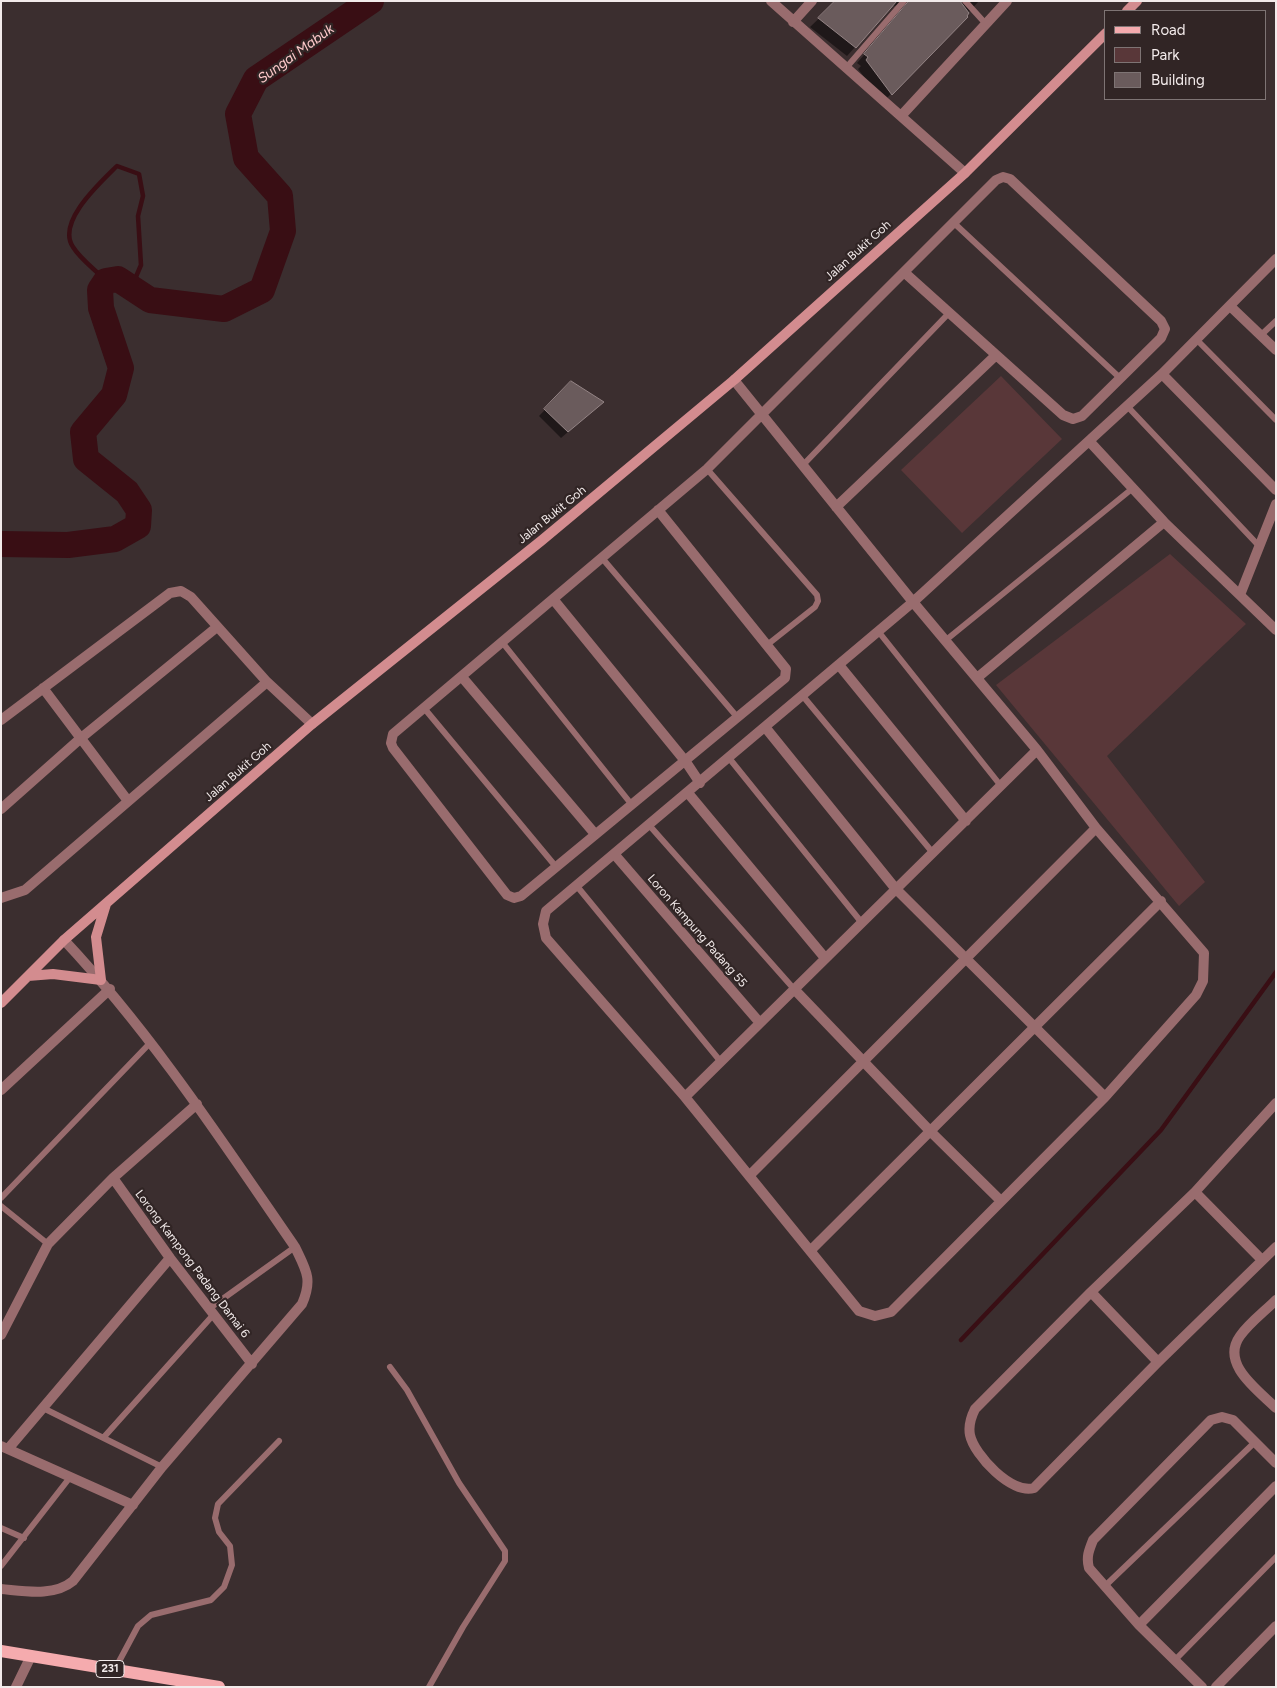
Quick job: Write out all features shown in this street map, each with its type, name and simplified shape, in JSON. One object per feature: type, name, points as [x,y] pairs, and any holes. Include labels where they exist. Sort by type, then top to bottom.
[{"type":"main road","points":[[1128,10],[1137,1]]},
{"type":"main road","name":"Jalan Bukit Goh","points":[[1,1003],[64,940],[312,724],[541,541],[734,380],[965,173],[1104,35]]},
{"type":"main road","points":[[28,976],[53,974],[101,980],[96,937],[106,903]]},
{"type":"main road","name":"231","points":[[1,1651],[219,1687]]},
{"type":"street","points":[[771,1],[965,173]]},
{"type":"street","points":[[794,22],[812,1]]},
{"type":"street","points":[[901,116],[1008,1]]},
{"type":"street","points":[[658,510],[786,670],[785,678],[686,762],[595,834],[557,868],[521,896],[514,898],[507,895],[391,743],[393,734],[462,677],[502,642],[602,558],[658,510],[707,469],[996,180],[1004,177],[1010,179],[1018,186],[1162,321],[1165,329],[1161,338],[1082,416],[1073,419],[1063,415],[905,273]]},
{"type":"street","points":[[734,380],[913,602],[1037,750],[1096,828],[1161,901],[1204,954],[1203,982],[1196,995],[1105,1097],[891,1312],[875,1316],[859,1311],[685,1096],[546,938],[543,924],[546,911],[615,855],[913,602],[1128,407],[1276,259]]},
{"type":"street","points":[[1230,306],[1276,350]]},
{"type":"street","points":[[836,507],[996,355]]},
{"type":"street","points":[[1162,374],[1276,490]]},
{"type":"street","points":[[1090,442],[1164,522],[1276,630]]},
{"type":"street","points":[[1240,595],[1276,504]]},
{"type":"street","points":[[976,678],[1164,522]]},
{"type":"street","points":[[1,720],[170,593],[181,591],[190,597],[267,682],[312,724]]},
{"type":"street","points":[[553,599],[686,762],[700,783]]},
{"type":"street","points":[[1,809],[81,738],[218,627]]},
{"type":"street","points":[[839,665],[966,821]]},
{"type":"street","points":[[462,677],[595,834]]},
{"type":"street","points":[[1,898],[25,890],[267,682]]},
{"type":"street","points":[[43,688],[128,801]]},
{"type":"street","points":[[765,727],[895,888],[1105,1097]]},
{"type":"street","points":[[685,1096],[1037,750]]},
{"type":"street","points":[[688,793],[825,958]]},
{"type":"street","points":[[749,1176],[1096,828]]},
{"type":"street","name":"Loron Kampung Padang 55","points":[[615,855],[760,1023]]},
{"type":"street","points":[[811,1250],[1035,1029],[1161,901]]},
{"type":"street","points":[[1,1589],[53,1591],[64,1588],[73,1581],[162,1467],[302,1304],[309,1288],[307,1272],[295,1247],[197,1104],[110,989],[64,940]]},
{"type":"street","points":[[1,1090],[110,989]]},
{"type":"street","points":[[794,989],[930,1131],[1001,1201]]},
{"type":"street","points":[[1276,1103],[1195,1192],[1091,1292],[975,1409],[971,1416],[970,1437],[982,1456],[1010,1484],[1021,1489],[1034,1488],[1158,1362],[1276,1247]]},
{"type":"street","points":[[1,1335],[48,1244],[113,1178],[197,1104]]},
{"type":"street","name":"Lorong Kampong Padang Damai 6","points":[[113,1178],[170,1258],[252,1364]]},
{"type":"street","points":[[1195,1192],[1262,1260]]},
{"type":"street","points":[[133,1505],[5,1448],[43,1408],[170,1258]]},
{"type":"street","points":[[1091,1292],[1158,1362]]},
{"type":"street","points":[[1276,1300],[1240,1336],[1234,1352],[1241,1372],[1276,1408]]},
{"type":"street","points":[[1202,1687],[1176,1659],[1139,1625],[1089,1568],[1087,1559],[1094,1540],[1211,1420],[1222,1417],[1233,1420],[1276,1464]]},
{"type":"street","points":[[1139,1625],[1276,1486]]},
{"type":"street","points":[[1216,1687],[1276,1626]]},
{"type":"street","points":[[16,1687],[31,1656]]},
{"type":"lane","points":[[846,68],[904,1]]},
{"type":"lane","points":[[965,1],[986,23]]},
{"type":"lane","points":[[954,223],[1120,378]]},
{"type":"lane","points":[[803,465],[949,313]]},
{"type":"lane","points":[[1260,336],[1276,321]]},
{"type":"lane","points":[[1197,340],[1276,420]]},
{"type":"lane","points":[[1128,407],[1259,546]]},
{"type":"lane","points":[[707,469],[817,595],[818,601],[815,607],[767,645]]},
{"type":"lane","points":[[946,640],[1133,488]]},
{"type":"lane","points":[[602,558],[738,718]]},
{"type":"lane","points":[[878,631],[1001,786]]},
{"type":"lane","points":[[502,642],[632,805]]},
{"type":"lane","points":[[802,695],[933,853]]},
{"type":"lane","points":[[424,708],[557,868]]},
{"type":"lane","points":[[729,758],[862,923]]},
{"type":"lane","points":[[649,825],[794,989]]},
{"type":"lane","points":[[576,885],[721,1062]]},
{"type":"lane","points":[[1,1198],[151,1042]]},
{"type":"lane","points":[[1,1206],[48,1244]]},
{"type":"lane","points":[[104,1437],[212,1311],[295,1247]]},
{"type":"lane","points":[[390,1367],[407,1390],[460,1483],[505,1551],[506,1557],[429,1687]]},
{"type":"lane","points":[[43,1408],[162,1467]]},
{"type":"lane","points":[[115,1670],[138,1626],[152,1615],[211,1600],[224,1587],[232,1565],[230,1546],[219,1532],[215,1518],[218,1504],[279,1441]]},
{"type":"lane","points":[[1105,1586],[1255,1442]]},
{"type":"lane","points":[[1,1566],[71,1476]]},
{"type":"lane","points":[[1,1528],[24,1538]]},
{"type":"lane","points":[[1176,1659],[1276,1557]]},
{"type":"green space","points":[[1001,376],[1062,439],[962,533],[901,470]]},
{"type":"green space","points":[[1170,554],[1246,624],[1107,756],[1205,882],[1179,906],[996,685]]},
{"type":"building","points":[[835,1],[897,1],[856,48],[818,18]]},
{"type":"building","points":[[909,1],[960,1],[969,13],[968,17],[892,95],[866,60],[868,57],[864,54]]},
{"type":"building","points":[[571,381],[604,402],[568,432],[544,409]]},
{"type":"waterway","name":"Sungai Mabuk","points":[[1,544],[68,545],[115,539],[138,526],[139,510],[127,492],[86,459],[83,432],[114,395],[121,368],[101,308],[100,290],[106,281],[118,279],[150,300],[224,309],[262,290],[283,231],[280,196],[246,158],[238,114],[256,79],[371,1]]},
{"type":"waterway","points":[[106,281],[76,252],[69,237],[70,226],[83,203],[117,166],[139,174],[143,196],[138,216],[141,265],[132,286]]},
{"type":"waterway","points":[[961,1340],[1161,1130],[1276,972]]}]
